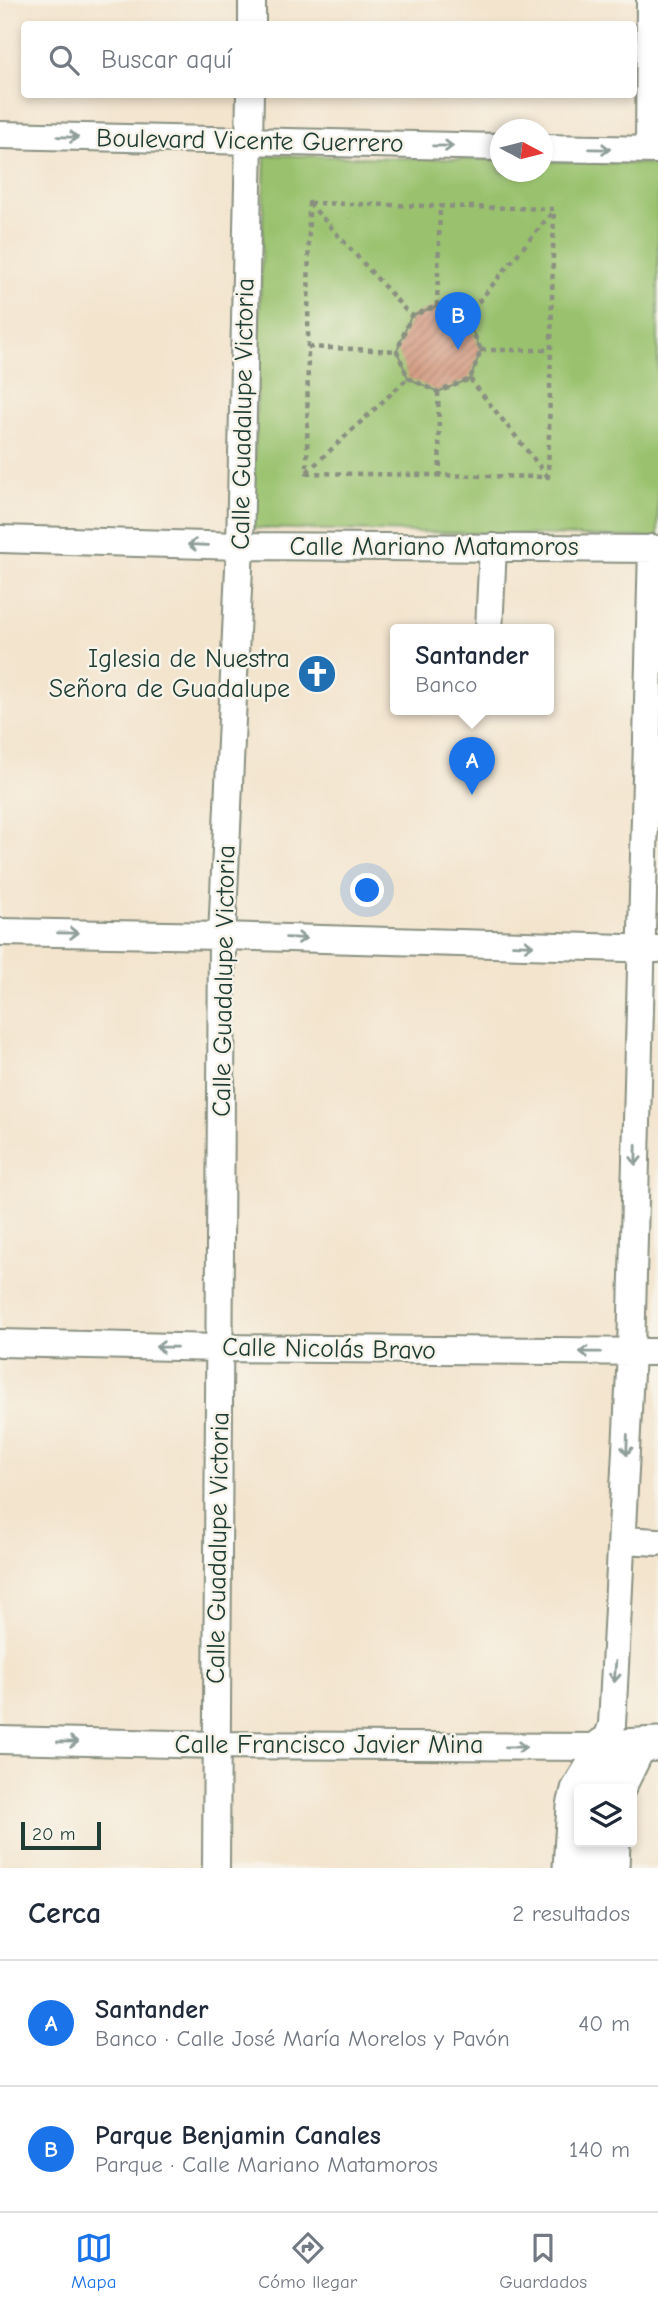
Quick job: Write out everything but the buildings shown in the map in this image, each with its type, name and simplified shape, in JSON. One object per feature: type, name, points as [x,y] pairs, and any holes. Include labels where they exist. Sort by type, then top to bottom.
[{"type":"highway","points":[[598,1784],[634,1746]]},
{"type":"highway","points":[[584,1868],[586,1847]]},
{"type":"main road","points":[[620,1784],[634,1746]]},
{"type":"main road","points":[[570,1868],[574,1806],[578,1790],[634,1746]]},
{"type":"main road","points":[[612,1868],[613,1847]]},
{"type":"street","points":[[252,21],[253,0]]},
{"type":"street","points":[[553,148],[653,150],[650,0]]},
{"type":"street","name":"Calle Guadalupe Victoria","points":[[216,1868],[222,936],[240,546],[250,98]]},
{"type":"street","name":"Boulevard Vicente Guerrero","points":[[0,135],[490,147]]},
{"type":"street","name":"Calle Mariano Matamoros","points":[[0,539],[240,546],[655,549]]},
{"type":"street","points":[[489,624],[493,547]]},
{"type":"street","points":[[634,1746],[612,1725],[650,949],[655,549]]},
{"type":"street","points":[[0,932],[650,949]]},
{"type":"street","name":"Calle Nicolás Bravo","points":[[0,1343],[658,1352]]},
{"type":"street","points":[[623,1541],[658,1542]]},
{"type":"street","name":"Calle Francisco Javier Mina","points":[[0,1740],[216,1745],[634,1746]]},
{"type":"path","points":[[309,203],[554,209]]},
{"type":"path","points":[[309,203],[411,316]]},
{"type":"path","points":[[307,473],[309,203]]},
{"type":"path","points":[[437,306],[440,206]]},
{"type":"path","points":[[466,317],[554,209]]},
{"type":"path","points":[[548,477],[554,209]]},
{"type":"path","points":[[437,306],[466,317],[481,350],[470,379],[438,392],[408,378],[397,351],[411,316],[437,306]]},
{"type":"path","points":[[308,347],[397,351]]},
{"type":"path","points":[[481,350],[551,350]]},
{"type":"path","points":[[307,473],[408,378]]},
{"type":"path","points":[[470,379],[548,477]]},
{"type":"path","points":[[438,392],[440,476]]},
{"type":"path","points":[[307,473],[548,477]]},
{"type":"green space","points":[[265,155],[490,160],[490,182],[553,182],[553,161],[658,164],[658,538],[252,528]]},
{"type":"place","name":"Parque Benjamin Canales","points":[[458,350]]},
{"type":"place","name":"Iglesia de Nuestra Señora de Guadalupe","points":[[317,674]]},
{"type":"place","name":"Santander","points":[[472,795]]}]
